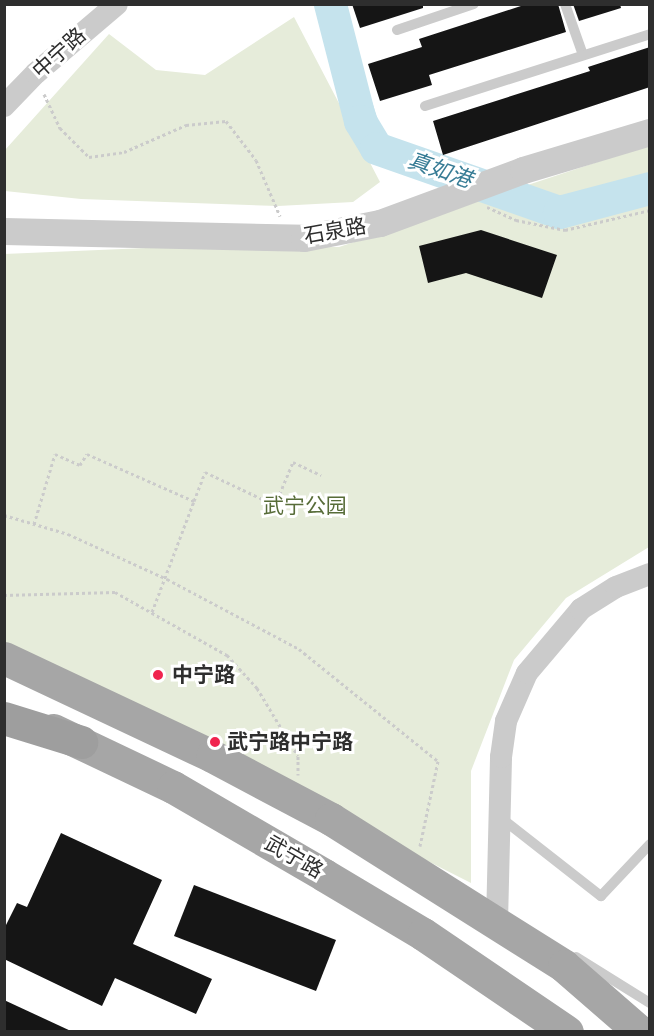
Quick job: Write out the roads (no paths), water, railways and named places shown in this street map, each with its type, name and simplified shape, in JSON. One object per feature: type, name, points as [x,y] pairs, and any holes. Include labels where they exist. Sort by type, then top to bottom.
[{"type":"highway","points":[[4,718],[81,742]]},
{"type":"main road","points":[[4,658],[212,756],[299,802],[416,870],[564,966],[640,1032]]},
{"type":"main road","name":"武宁路","points":[[4,711],[81,742],[173,787],[413,928],[567,1032]]},
{"type":"street","name":"中宁路","points":[[4,106],[36,73],[117,4]]},
{"type":"street","name":"石泉路","points":[[4,231],[285,238],[380,224],[523,170],[650,132]]},
{"type":"street","points":[[496,922],[501,818],[501,757],[506,721],[527,673],[580,609],[616,587],[650,574]]},
{"type":"lane","points":[[397,30],[474,4]]},
{"type":"lane","points":[[565,4],[583,55]]},
{"type":"lane","points":[[425,106],[650,33]]},
{"type":"lane","points":[[501,818],[601,896],[650,844]]},
{"type":"lane","points":[[496,922],[561,948],[650,1003]]},
{"type":"water","points":[[321,5],[340,5],[384,138],[478,172],[463,178],[431,178],[376,148],[356,107]]},
{"type":"water","points":[[649,178],[649,200],[559,217],[487,200],[503,192],[559,212]]},
{"type":"waterway","name":"真如港","points":[[330,4],[360,121],[376,148],[559,212],[650,188]]},
{"type":"place","name":"中宁路","points":[[158,675]]},
{"type":"place","name":"武宁路中宁路","points":[[215,742]]},
{"type":"park label","name":"武宁公园","points":[[305,506]]}]
